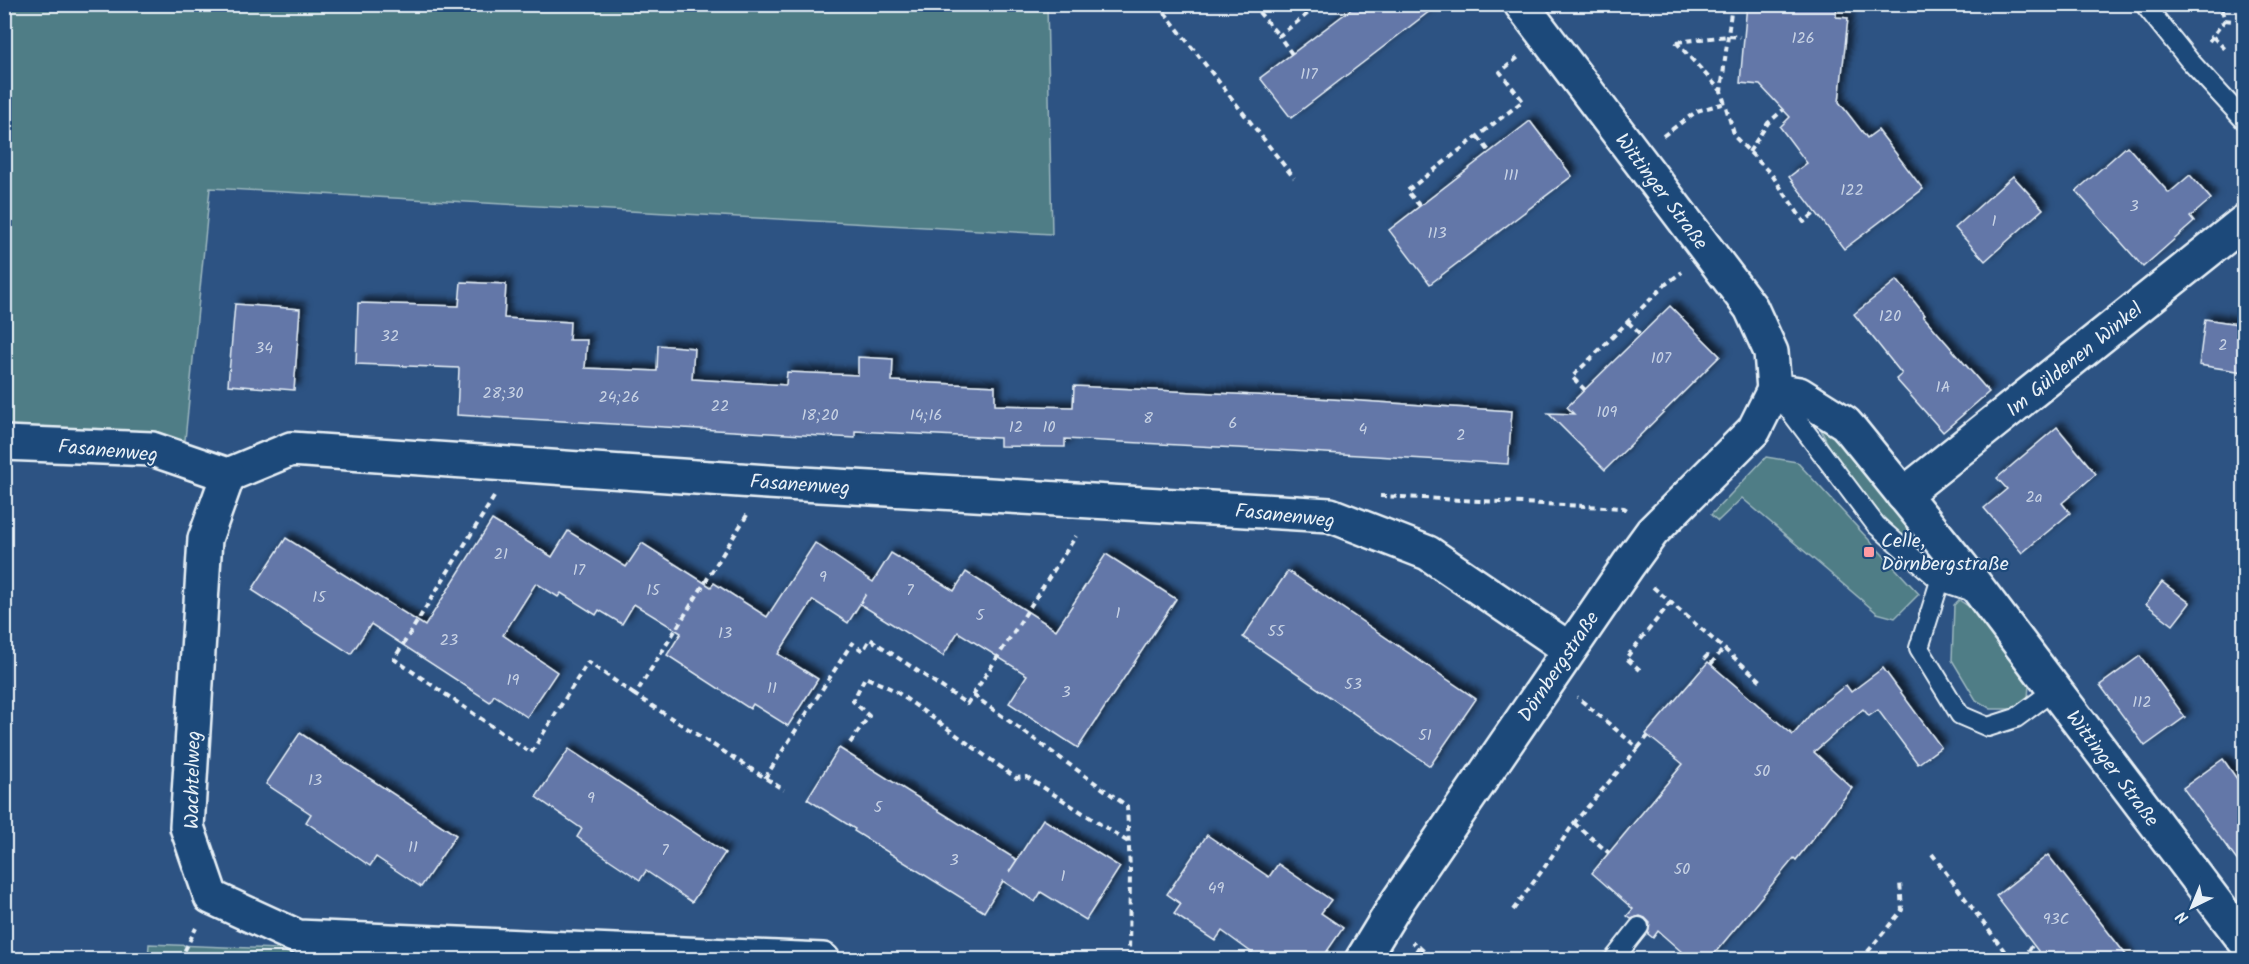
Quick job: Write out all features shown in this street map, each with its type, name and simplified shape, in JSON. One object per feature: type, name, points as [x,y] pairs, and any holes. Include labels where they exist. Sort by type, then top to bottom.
[{"type":"street","name":"Wittinger Straße","points":[[1521,4],[1751,308],[1771,352],[1774,390],[1799,394],[1845,423],[1903,495],[1951,574],[1982,595],[2244,940]]},
{"type":"street","name":"Im Güldenen Winkel","points":[[1903,495],[2244,222]]},
{"type":"street","name":"Dörnbergstraße","points":[[1362,960],[1405,892],[1628,565],[1653,532],[1754,430],[1774,390]]},
{"type":"street","name":"Fasanenweg","points":[[4,443],[152,449],[228,476],[291,449],[768,482],[1330,515],[1428,553],[1560,663]]},
{"type":"street","name":"Wachtelweg","points":[[228,476],[205,539],[187,827],[211,897],[298,937],[823,960]]},
{"type":"lane","points":[[2144,4],[2189,60],[2244,120]]},
{"type":"lane","name":"Wittinger Straße","points":[[1774,390],[1876,525],[1951,574]]},
{"type":"lane","points":[[1951,574],[1919,648],[1960,715],[1988,727],[2016,718],[2054,690]]},
{"type":"lane","points":[[1613,960],[1639,927]]},
{"type":"path","points":[[1158,4],[1294,178]]},
{"type":"path","points":[[1252,4],[1292,54]]},
{"type":"path","points":[[1279,36],[1320,4]]},
{"type":"path","points":[[1721,91],[1732,4]]},
{"type":"path","points":[[2220,4],[2225,20]]},
{"type":"path","points":[[2189,60],[2213,37],[2225,20]]},
{"type":"path","points":[[2225,20],[2234,21]]},
{"type":"path","points":[[1740,37],[1728,36],[1677,42],[1721,91],[1735,137],[1772,175],[1804,222],[1816,212]]},
{"type":"path","points":[[1420,207],[1407,191],[1523,101],[1500,72],[1545,37]]},
{"type":"path","points":[[2213,37],[2226,50]]},
{"type":"path","points":[[1638,160],[1664,135],[1697,111],[1725,103]]},
{"type":"path","points":[[1749,152],[1768,123],[1784,110]]},
{"type":"path","points":[[1478,137],[1490,152]]},
{"type":"path","points":[[1585,390],[1572,377],[1666,284],[1708,252]]},
{"type":"path","points":[[1628,322],[1641,335]]},
{"type":"path","points":[[517,464],[497,492],[394,660],[531,753],[588,662],[635,695],[784,790]]},
{"type":"path","points":[[635,695],[768,482]]},
{"type":"path","points":[[1372,495],[1624,508],[1653,532]]},
{"type":"path","points":[[765,778],[852,643],[863,651],[870,639],[968,704],[1099,502]]},
{"type":"path","points":[[1628,565],[1761,681]]},
{"type":"path","points":[[1640,670],[1626,658],[1670,603]]},
{"type":"path","points":[[1704,659],[1707,656],[1712,663],[1724,648]]},
{"type":"path","points":[[1560,663],[1638,748]]},
{"type":"path","points":[[850,743],[869,716],[853,701],[865,677],[894,690],[1016,778],[1027,777],[1128,842]]},
{"type":"path","points":[[973,695],[1126,806],[1129,960]]},
{"type":"path","points":[[1513,909],[1574,823],[1638,748],[1642,740],[1648,736]]},
{"type":"path","points":[[1574,823],[1609,853]]},
{"type":"path","points":[[1932,854],[2011,960]]},
{"type":"path","points":[[1861,960],[1902,910],[1900,882]]},
{"type":"path","points":[[2023,960],[2033,944]]},
{"type":"path","points":[[1419,947],[1433,960]]},
{"type":"green space","points":[[4,5],[1047,5],[1052,234],[210,188],[185,440],[5,427]]},
{"type":"green space","points":[[1820,428],[1831,433],[1856,456],[1911,527],[1913,535],[1907,539],[1869,502],[1836,459]]},
{"type":"green space","points":[[1766,457],[1797,462],[1919,594],[1895,618],[1877,613],[1742,498],[1718,521],[1711,515]]},
{"type":"green space","points":[[1959,600],[1974,610],[2029,684],[2028,699],[2015,709],[1991,709],[1976,700],[1952,660],[1954,605]]},
{"type":"green space","points":[[149,944],[382,953],[382,960],[148,960]]},
{"type":"building","points":[[1358,4],[1439,4],[1291,118],[1260,78]]},
{"type":"building","points":[[1747,4],[1837,4],[1836,17],[1848,18],[1839,102],[1867,138],[1878,130],[1923,189],[1844,249],[1789,177],[1807,163],[1780,127],[1790,117],[1760,85],[1740,83]]},
{"type":"building","points":[[1530,121],[1572,176],[1430,284],[1389,230]]},
{"type":"building","points":[[2127,146],[2169,193],[2190,175],[2211,199],[2190,217],[2194,222],[2143,267],[2076,191]]},
{"type":"building","points":[[2013,176],[2043,209],[1985,261],[1955,228]]},
{"type":"building","points":[[1897,280],[1925,315],[1923,316],[1989,392],[1943,432],[1896,379],[1902,374],[1854,314]]},
{"type":"building","points":[[461,282],[506,284],[504,318],[570,322],[569,340],[587,340],[585,368],[657,371],[658,345],[694,348],[692,379],[786,385],[787,372],[858,375],[858,357],[893,359],[892,381],[995,386],[995,405],[1073,407],[1074,386],[1316,398],[1512,411],[1508,464],[1065,439],[1065,447],[1000,446],[1000,438],[855,431],[855,438],[457,415],[459,368],[356,364],[358,303],[459,306]]},
{"type":"building","points":[[235,304],[300,309],[294,390],[228,385]]},
{"type":"building","points":[[1670,306],[1720,356],[1605,470],[1548,413],[1574,414],[1567,407]]},
{"type":"building","points":[[2205,319],[2244,325],[2244,372],[2199,365]]},
{"type":"building","points":[[2057,427],[2096,474],[2062,503],[2070,513],[2022,553],[1984,508],[2007,489],[1997,478]]},
{"type":"building","points":[[492,520],[552,557],[568,531],[626,567],[642,543],[711,587],[714,583],[767,617],[815,543],[873,582],[891,553],[954,591],[966,572],[1056,630],[1106,554],[1176,599],[1078,748],[1009,703],[1027,675],[958,632],[943,656],[860,604],[866,594],[848,623],[813,600],[778,654],[818,679],[788,726],[753,704],[750,709],[667,655],[681,633],[634,604],[622,624],[599,610],[596,615],[561,593],[558,597],[536,583],[503,635],[557,672],[527,717],[494,695],[490,702],[371,624],[351,654],[252,590],[286,538],[425,626]]},
{"type":"building","points":[[1288,571],[1476,699],[1430,766],[1243,637]]},
{"type":"building","points":[[2162,582],[2190,603],[2173,625],[2146,604]]},
{"type":"building","points":[[2140,656],[2185,717],[2145,746],[2100,685]]},
{"type":"building","points":[[1708,662],[1793,735],[1814,710],[1846,685],[1851,692],[1883,668],[1941,747],[1918,764],[1878,710],[1869,716],[1863,709],[1814,752],[1852,788],[1796,860],[1794,858],[1709,960],[1691,960],[1658,931],[1653,938],[1648,934],[1650,923],[1645,918],[1640,916],[1631,919],[1627,916],[1633,909],[1592,873],[1683,764],[1646,734]]},
{"type":"building","points":[[300,733],[456,835],[421,887],[376,857],[370,866],[306,822],[311,814],[266,784]]},
{"type":"building","points":[[839,748],[1017,860],[1043,819],[1120,867],[1086,920],[1041,892],[1035,902],[1003,881],[984,912],[807,799]]},
{"type":"building","points":[[569,749],[725,853],[692,902],[646,871],[640,880],[607,858],[577,837],[582,829],[536,797]]},
{"type":"building","points":[[2223,759],[2244,789],[2244,870],[2183,788]]},
{"type":"building","points":[[1207,835],[1269,877],[1278,864],[1331,900],[1321,913],[1343,928],[1321,960],[1262,960],[1222,931],[1215,941],[1174,914],[1181,904],[1167,894]]},
{"type":"building","points":[[2048,855],[2130,960],[2045,960],[1996,896]]},
{"type":"place","name":"Celle, Dörnbergstraße","points":[[1869,552]]}]
